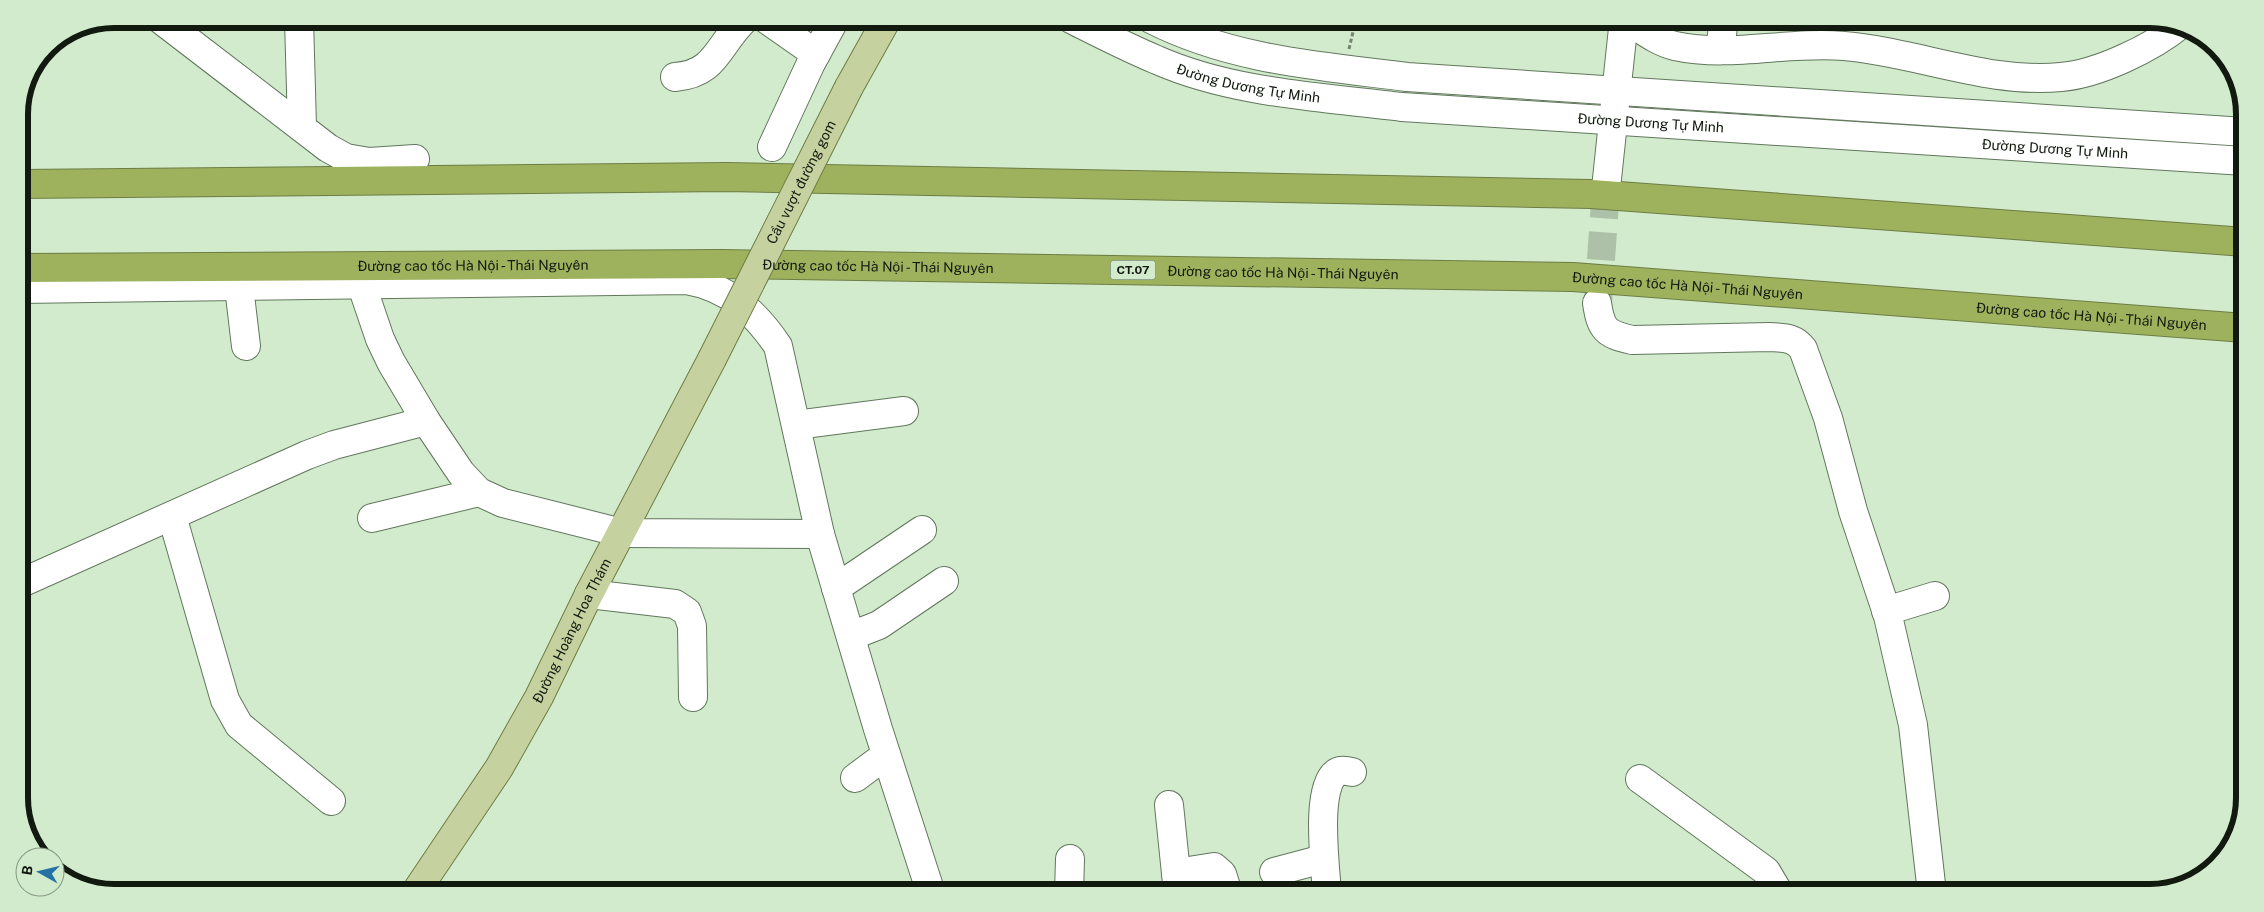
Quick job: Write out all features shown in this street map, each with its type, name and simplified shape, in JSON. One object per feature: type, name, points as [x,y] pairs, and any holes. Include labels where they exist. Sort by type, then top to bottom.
[{"type":"highway","points":[[28,184],[727,177],[1591,194],[2236,241]]},
{"type":"highway","name":"Đường cao tốc Hà Nội - Thái Nguyên","points":[[28,268],[722,264],[1573,277],[2236,327]]},
{"type":"main road","name":"Cầu vượt đường gom","points":[[712,359],[849,86],[882,28]]},
{"type":"main road","name":"Đường Hoàng Hoa Thám","points":[[421,884],[499,768],[539,697],[589,594],[712,359]]},
{"type":"street","points":[[172,28],[328,148],[346,158],[368,162],[415,159]]},
{"type":"street","points":[[299,28],[302,127]]},
{"type":"street","points":[[675,77],[702,71],[712,63],[735,28]]},
{"type":"street","points":[[779,28],[816,54]]},
{"type":"street","points":[[772,147],[816,54],[831,28]]},
{"type":"street","name":"Đường Dương Tự Minh","points":[[1090,28],[1158,61],[1220,81],[1272,91],[1402,107],[2236,160]]},
{"type":"street","name":"Đường Dương Tự Minh","points":[[1168,28],[1229,50],[1282,62],[1408,77],[2236,131]]},
{"type":"street","points":[[1606,188],[1624,28]]},
{"type":"street","points":[[1641,28],[1672,46],[1700,50],[1793,45],[1844,46],[1887,52],[1985,73],[2032,78],[2062,77],[2088,71],[2137,52],[2164,38],[2173,31]]},
{"type":"street","points":[[1720,50],[1723,28]]},
{"type":"street","points":[[28,289],[362,286],[686,280],[706,284],[743,306],[762,322],[778,346],[820,534],[886,755],[928,884]]},
{"type":"street","points":[[362,286],[380,338],[391,362],[426,421],[461,473],[479,492],[503,503],[622,533],[820,534]]},
{"type":"street","points":[[239,287],[246,346]]},
{"type":"street","points":[[1597,304],[1600,320],[1605,330],[1616,337],[1632,340],[1789,338],[1797,342],[1803,349],[1828,418],[1853,511],[1886,611],[1913,725],[1931,884]]},
{"type":"street","points":[[796,425],[904,411]]},
{"type":"street","points":[[28,580],[307,455],[334,445],[426,421]]},
{"type":"street","points":[[372,518],[479,492]]},
{"type":"street","points":[[172,516],[225,700],[240,724],[331,801]]},
{"type":"street","points":[[836,588],[922,530]]},
{"type":"street","points":[[851,636],[879,625],[944,581]]},
{"type":"street","points":[[589,594],[675,604],[687,612],[692,626],[693,697]]},
{"type":"street","points":[[1886,611],[1935,596]]},
{"type":"street","points":[[855,778],[886,755]]},
{"type":"street","points":[[1326,884],[1323,860],[1322,816],[1331,781],[1341,771],[1352,772]]},
{"type":"street","points":[[1640,779],[1766,871],[1774,884]]},
{"type":"street","points":[[1169,805],[1177,883],[1214,867],[1222,874],[1225,884]]},
{"type":"street","points":[[1069,884],[1070,859]]},
{"type":"street","points":[[1274,872],[1323,860]]},
{"type":"path","points":[[1344,69],[1354,28]]},
{"type":"tunnel","points":[[1598,302],[1606,188]]}]
